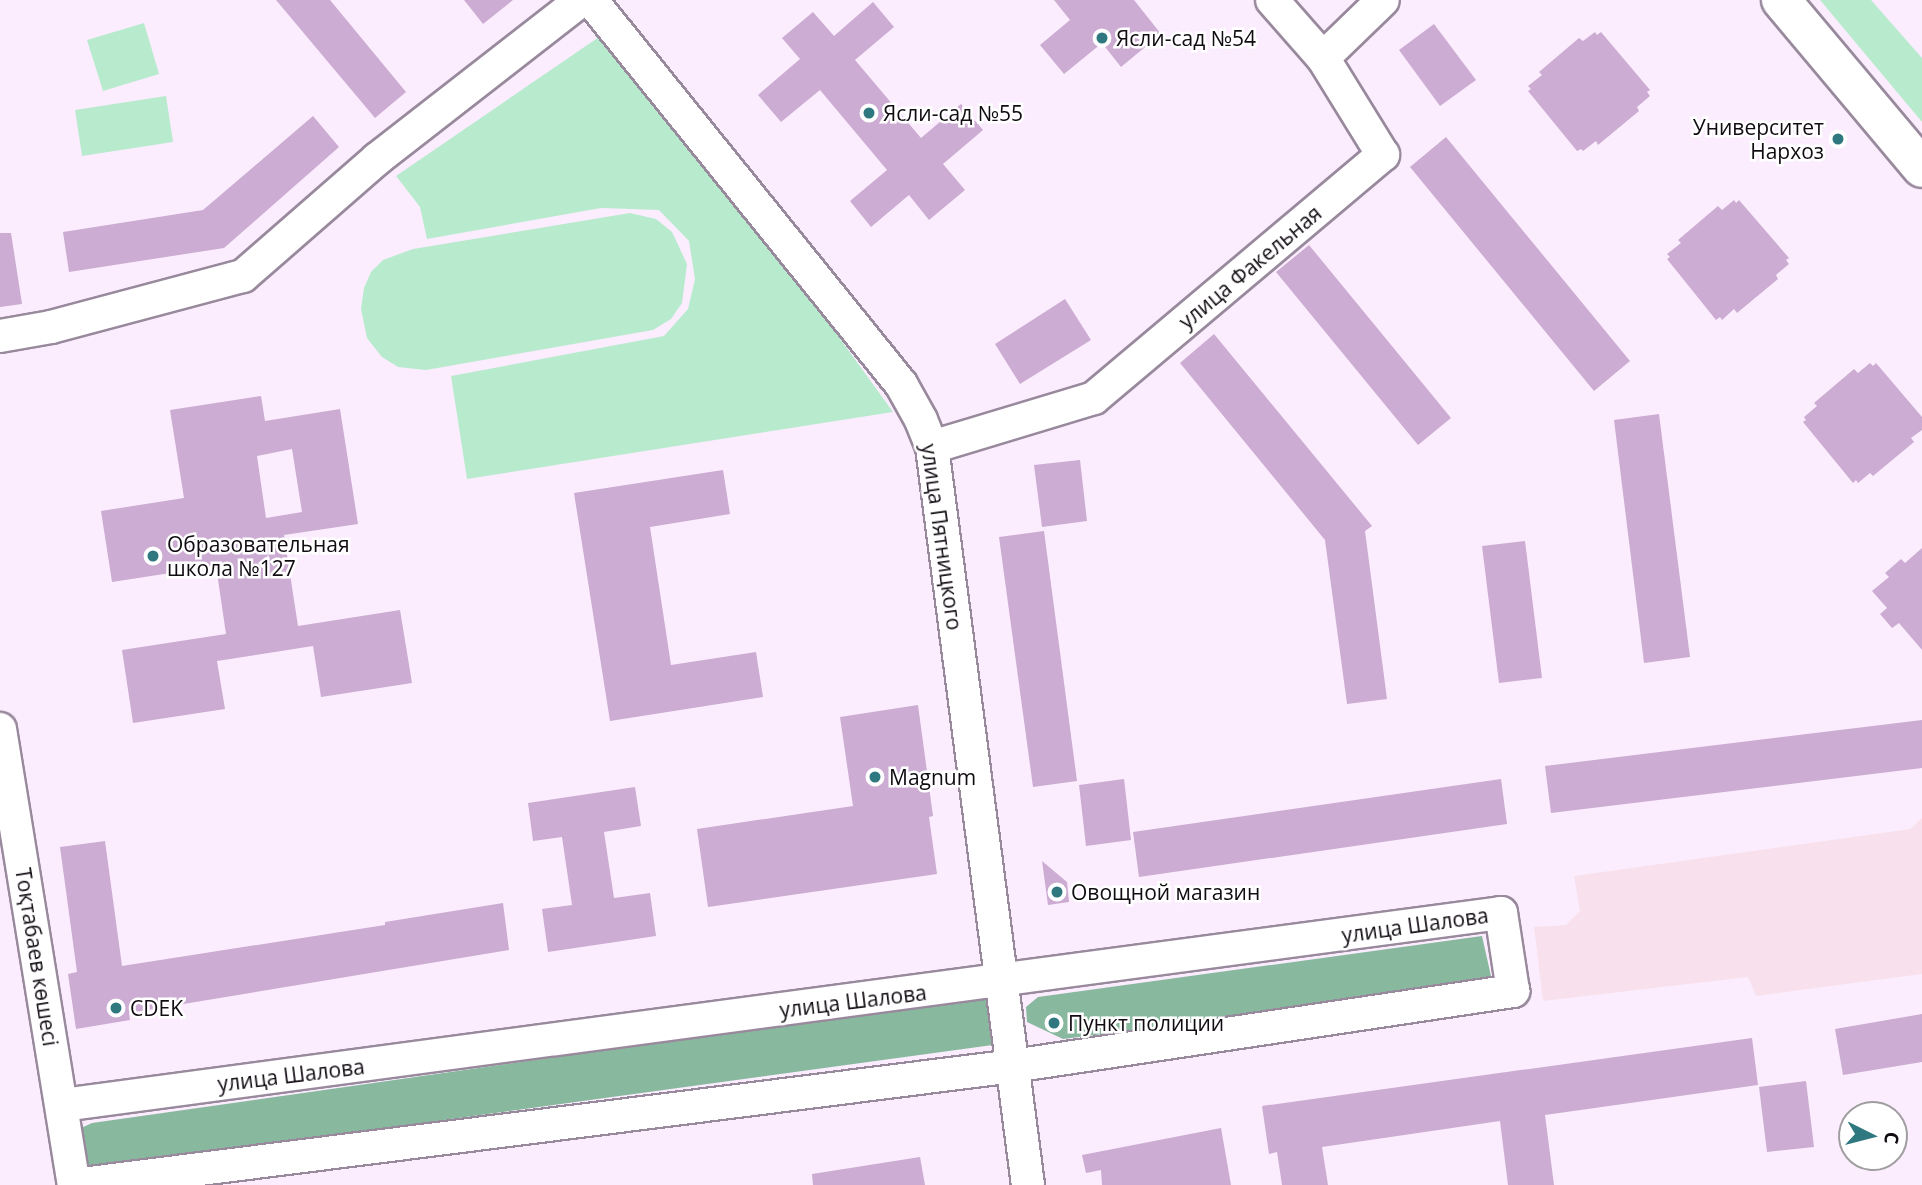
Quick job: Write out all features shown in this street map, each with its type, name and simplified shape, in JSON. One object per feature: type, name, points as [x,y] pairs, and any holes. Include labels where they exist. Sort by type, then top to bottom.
[{"type":"main road","points":[[1781,0],[1922,168]]},
{"type":"street","points":[[0,336],[51,327],[243,276],[377,159],[581,0]]},
{"type":"street","name":"улица Пятницкого","points":[[591,0],[901,384],[922,420],[932,447],[1028,1185]]},
{"type":"street","points":[[1272,0],[1322,58],[1383,0]]},
{"type":"street","name":"улица Факельная","points":[[932,447],[1094,398],[1383,155],[1322,58]]},
{"type":"street","name":"Тоқтабаев көшесі","points":[[0,729],[74,1185]]},
{"type":"street","name":"улица Шалова","points":[[61,1105],[1500,913],[1513,991],[1013,1066],[74,1185]]},
{"type":"shaded area","points":[[1922,818],[1922,974],[1756,996],[1748,977],[1543,1001],[1534,927],[1566,925],[1580,911],[1574,876],[1910,829]]},
{"type":"green space","points":[[1820,0],[1871,0],[1922,58],[1922,122]]},
{"type":"green space","points":[[144,23],[159,74],[103,91],[87,40]]},
{"type":"green space","points":[[599,37],[797,279],[893,412],[467,479],[451,376],[664,336],[688,309],[695,279],[689,241],[659,210],[601,208],[427,239],[420,207],[396,176]]},
{"type":"green space","points":[[166,96],[173,142],[82,156],[75,110]]},
{"type":"green space","points":[[630,213],[656,219],[672,232],[687,264],[682,303],[671,319],[653,330],[426,370],[398,367],[382,357],[367,338],[361,309],[364,288],[371,272],[383,260],[413,249]]},
{"type":"green space","points":[[1482,936],[1493,985],[1063,1039],[1027,1022],[1026,1007],[1038,997]]},
{"type":"green space","points":[[992,995],[1000,1044],[100,1167],[88,1167],[81,1128],[92,1123]]},
{"type":"building","points":[[276,0],[330,0],[406,92],[375,118]]},
{"type":"building","points":[[464,0],[513,0],[483,24]]},
{"type":"building","name":"Ясли-сад №54","points":[[1054,0],[1134,0],[1161,34],[1121,67],[1102,43],[1064,74],[1040,45],[1070,20]]},
{"type":"building","name":"Ясли-сад №55","points":[[873,2],[894,27],[855,60],[921,138],[961,104],[983,130],[943,164],[965,190],[929,220],[909,195],[871,227],[850,201],[887,170],[820,90],[781,122],[758,95],[800,59],[782,38],[813,12],[834,36]]},
{"type":"building","points":[[1434,24],[1476,80],[1440,106],[1399,50]]},
{"type":"building","points":[[1595,32],[1597,35],[1601,32],[1650,90],[1647,92],[1650,96],[1637,107],[1639,111],[1598,145],[1596,141],[1583,151],[1577,151],[1528,91],[1531,89],[1528,86],[1542,75],[1539,72],[1579,38],[1583,41]]},
{"type":"building","points":[[313,116],[339,147],[224,248],[69,272],[63,232],[203,210]]},
{"type":"building","points":[[1446,137],[1630,361],[1594,391],[1410,167]]},
{"type":"building","points":[[1734,200],[1736,203],[1739,200],[1789,258],[1786,260],[1789,264],[1776,275],[1778,279],[1737,313],[1734,309],[1722,320],[1720,317],[1716,320],[1667,259],[1670,257],[1667,254],[1681,243],[1678,240],[1718,206],[1722,210]]},
{"type":"building","points":[[0,233],[11,233],[22,304],[0,307]]},
{"type":"building","points":[[1309,245],[1451,418],[1418,445],[1276,272]]},
{"type":"building","points":[[1065,299],[1091,340],[1020,384],[995,344]]},
{"type":"building","points":[[1214,334],[1372,526],[1365,531],[1387,699],[1347,704],[1325,540],[1180,363]]},
{"type":"building","points":[[1870,363],[1873,366],[1876,363],[1922,417],[1922,430],[1911,438],[1914,442],[1873,476],[1870,473],[1858,483],[1856,480],[1853,483],[1803,422],[1806,420],[1804,417],[1817,406],[1814,403],[1854,369],[1858,373]]},
{"type":"building","name":"Образовательная школа №127","points":[[261,396],[265,421],[340,409],[358,524],[284,535],[298,626],[400,610],[412,683],[321,697],[313,646],[217,661],[225,709],[133,723],[122,650],[226,634],[216,566],[112,582],[101,511],[184,498],[170,410]],"holes":[[[292,449],[302,512],[266,518],[257,456]]]},
{"type":"building","points":[[1659,414],[1690,657],[1644,663],[1614,420]]},
{"type":"building","points":[[1080,460],[1087,521],[1042,527],[1034,465]]},
{"type":"building","points":[[723,470],[730,514],[650,527],[671,665],[756,652],[763,697],[610,721],[574,493]]},
{"type":"building","points":[[1044,531],[1077,781],[1033,787],[999,537]]},
{"type":"building","points":[[1525,541],[1542,678],[1499,683],[1482,546]]},
{"type":"building","points":[[1922,548],[1922,650],[1899,623],[1892,628],[1880,614],[1887,608],[1872,591],[1889,577],[1885,573],[1901,559],[1905,563]]},
{"type":"building","points":[[918,705],[933,816],[929,817],[937,874],[708,907],[697,829],[853,806],[840,717]]},
{"type":"building","points":[[1922,720],[1922,768],[1551,813],[1545,766]]},
{"type":"building","points":[[1124,779],[1131,840],[1086,846],[1079,785]]},
{"type":"building","points":[[1501,779],[1507,824],[1139,877],[1133,832]]},
{"type":"building","points":[[635,787],[641,826],[604,832],[614,898],[650,893],[656,936],[548,952],[542,909],[572,905],[562,837],[533,841],[528,803]]},
{"type":"building","points":[[105,841],[122,966],[385,925],[385,922],[503,903],[509,950],[129,1013],[130,1020],[76,1029],[68,974],[77,972],[60,847]]},
{"type":"building","name":"Овощной магазин","points":[[1042,861],[1067,882],[1069,902],[1048,905]]},
{"type":"building","points":[[1922,1014],[1922,1062],[1843,1075],[1835,1029]]},
{"type":"building","points":[[1752,1038],[1758,1085],[1545,1115],[1554,1185],[1508,1185],[1500,1121],[1322,1147],[1328,1185],[1282,1185],[1277,1152],[1269,1154],[1262,1106]]},
{"type":"building","points":[[1806,1081],[1814,1147],[1767,1152],[1759,1087]]},
{"type":"building","points":[[1221,1128],[1231,1185],[1102,1185],[1101,1170],[1086,1173],[1082,1155]]},
{"type":"building","points":[[920,1157],[925,1185],[813,1185],[812,1174]]},
{"type":"place","name":"Ясли-сад №54","points":[[1102,38]]},
{"type":"place","name":"Ясли-сад №55","points":[[869,113]]},
{"type":"place","name":"Университет Нархоз","points":[[1838,139]]},
{"type":"place","name":"Образовательная школа №127","points":[[153,556]]},
{"type":"place","name":"Magnum","points":[[875,777]]},
{"type":"place","name":"Овощной магазин","points":[[1057,892]]},
{"type":"place","name":"CDEK","points":[[116,1008]]},
{"type":"place","name":"Пункт полиции","points":[[1054,1023]]}]
